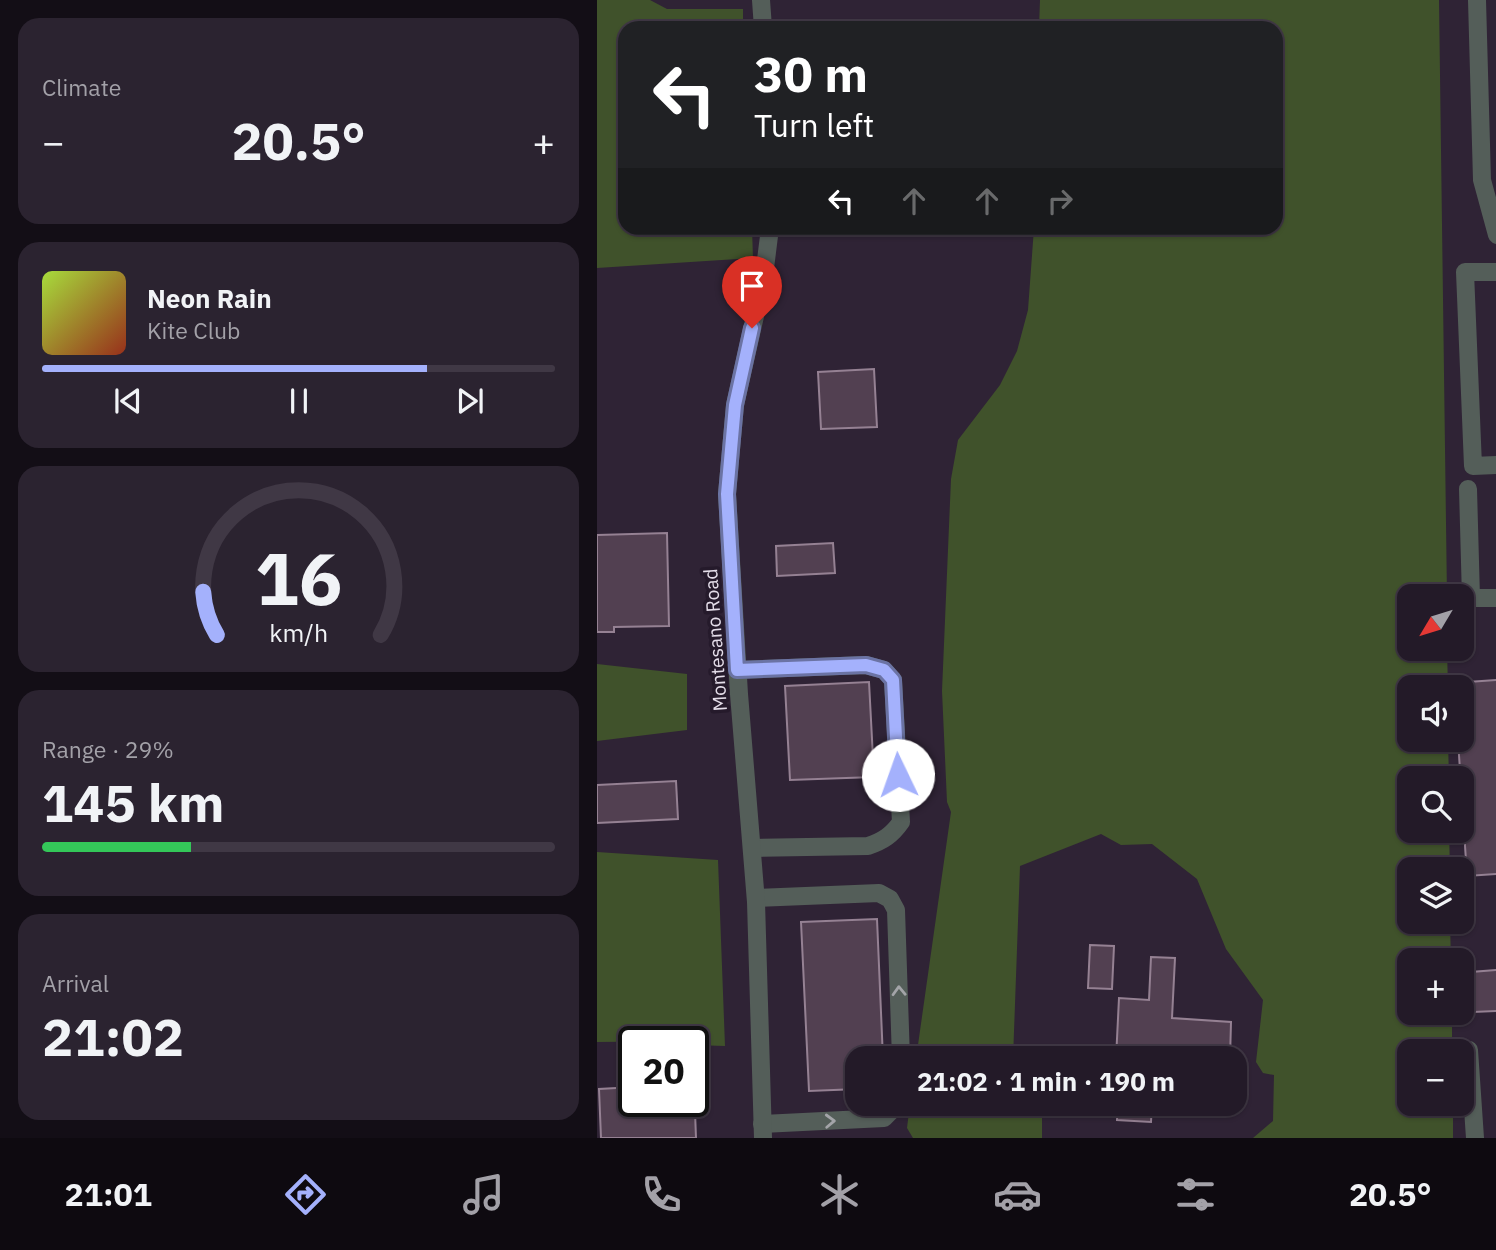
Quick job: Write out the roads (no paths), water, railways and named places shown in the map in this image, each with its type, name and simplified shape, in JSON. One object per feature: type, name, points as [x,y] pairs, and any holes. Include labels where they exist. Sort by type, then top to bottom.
[{"type":"street","points":[[761,0],[762,21]]},
{"type":"street","points":[[1477,0],[1482,180],[1495,235]]},
{"type":"street","name":"Montesano Road","points":[[762,1131],[756,898],[737,670],[727,494],[735,405],[764,276],[769,235]]},
{"type":"street","points":[[1496,272],[1465,272],[1473,466],[1496,465]]},
{"type":"street","points":[[1468,489],[1471,598],[1496,597]]},
{"type":"street","points":[[737,670],[866,665],[884,670],[893,680],[901,822],[894,832],[881,842],[868,846],[752,848]]},
{"type":"street","points":[[756,898],[879,893],[890,899],[896,910],[901,1046]]},
{"type":"street","points":[[762,1131],[887,1116]]},
{"type":"street","points":[[1474,1116],[1475,1138]]}]
